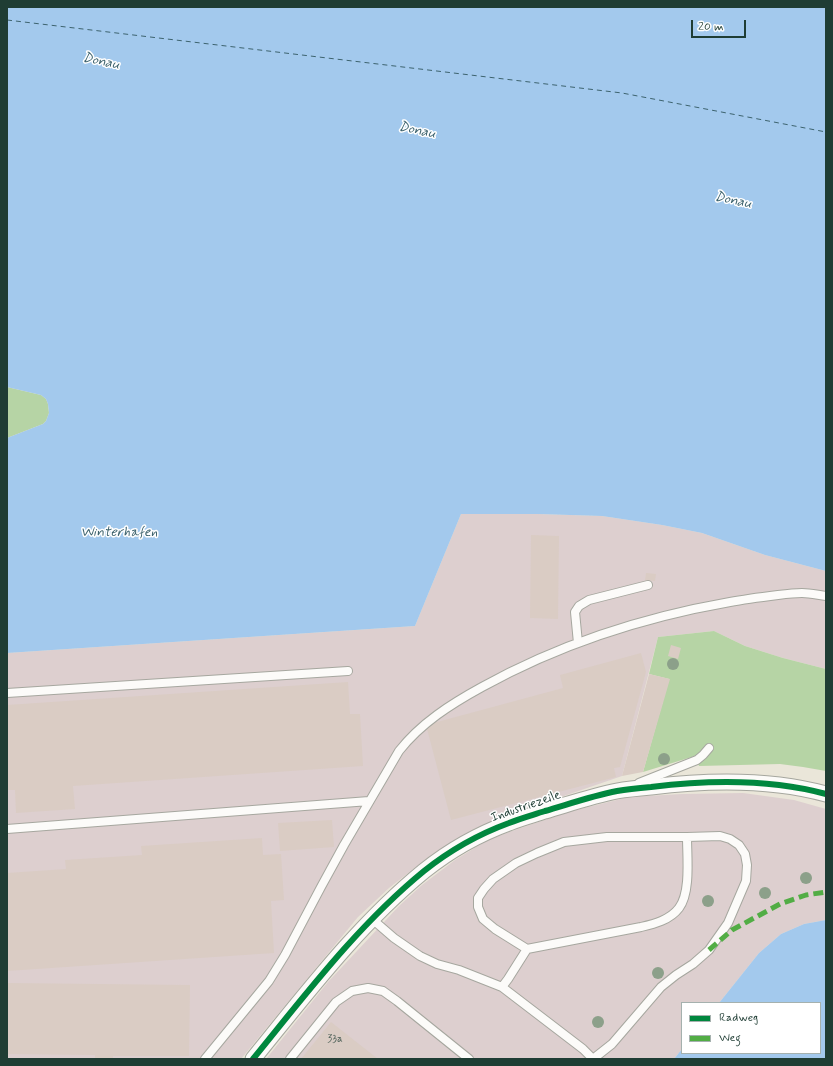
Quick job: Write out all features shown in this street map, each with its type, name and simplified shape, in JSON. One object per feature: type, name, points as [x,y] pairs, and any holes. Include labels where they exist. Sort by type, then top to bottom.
[{"type":"street","name":"Industriezeile","points":[[253,1059],[335,959],[372,919],[399,893],[425,870],[449,853],[508,823],[576,801],[618,791],[696,782],[790,787],[812,790],[826,794]]},
{"type":"lane","points":[[578,643],[575,612],[579,606],[589,600],[648,585]]},
{"type":"lane","points":[[205,1059],[269,981],[285,955],[321,887],[398,751],[423,725],[439,713],[498,678],[529,663],[578,643],[630,626],[705,606],[749,598],[795,594],[814,594],[826,596]]},
{"type":"lane","points":[[7,693],[348,671]]},
{"type":"lane","points":[[618,791],[697,760],[709,748]]},
{"type":"lane","points":[[7,829],[369,801]]},
{"type":"lane","points":[[372,919],[394,938],[420,956],[437,964],[459,970],[502,987],[583,1049],[593,1059],[612,1044],[661,987],[693,964],[709,950],[728,922],[746,881],[747,865],[745,854],[730,838],[720,836],[687,838],[607,837],[564,842],[523,860],[492,879],[478,898],[478,907],[483,919],[495,929],[527,949],[656,923],[670,916],[679,908],[685,895],[688,875],[687,838]]},
{"type":"lane","points":[[502,987],[527,949]]},
{"type":"lane","points":[[290,1059],[336,1002],[352,991],[368,988],[383,991],[469,1059]]},
{"type":"shaded area","points":[[461,514],[602,516],[662,525],[702,533],[765,555],[826,571],[826,669],[745,646],[714,631],[658,637],[622,776],[503,817],[474,829],[434,853],[389,888],[358,917],[241,1059],[7,1059],[7,653],[415,626]]},
{"type":"shaded area","points":[[743,793],[794,800],[826,809],[826,920],[804,924],[781,934],[759,953],[720,1002],[681,1002],[681,1050],[674,1059],[266,1059],[328,982],[399,906],[422,885],[455,860],[486,841],[568,812],[629,797]]},
{"type":"green space","points":[[7,387],[41,395],[46,399],[49,413],[46,421],[43,424],[7,438]]},
{"type":"green space","points":[[714,631],[745,646],[826,669],[826,771],[780,764],[699,766],[695,756],[643,772],[669,679],[649,674],[658,637]]},
{"type":"water","points":[[7,7],[826,7],[826,571],[765,555],[702,533],[662,525],[602,516],[461,514],[415,626],[7,653],[7,438],[43,424],[49,413],[46,399],[41,395],[7,387]]},
{"type":"water","points":[[826,920],[826,1059],[674,1059],[681,1050],[681,1054],[821,1054],[821,1002],[720,1002],[759,953],[781,934],[804,924]]},
{"type":"building","points":[[531,535],[559,536],[558,619],[530,618]]},
{"type":"building","points":[[646,573],[656,574],[655,581],[645,580]]},
{"type":"building","points":[[671,645],[681,648],[678,659],[668,656]]},
{"type":"building","points":[[641,653],[646,672],[620,767],[614,768],[616,777],[451,820],[426,725],[563,688],[560,675]]},
{"type":"building","points":[[649,674],[670,679],[643,772],[622,776]]},
{"type":"building","points":[[348,682],[350,714],[360,714],[363,766],[73,786],[75,809],[16,813],[15,790],[7,790],[7,705]]},
{"type":"building","points":[[332,820],[334,847],[280,851],[278,823]]},
{"type":"building","points":[[262,838],[263,855],[281,854],[284,900],[271,901],[274,953],[7,971],[7,873],[66,869],[65,860],[142,855],[141,846]]},
{"type":"building","points":[[7,983],[190,985],[189,1056],[113,1056],[113,1059],[95,1059],[95,1055],[7,1054]]},
{"type":"building","points":[[331,1022],[378,1059],[301,1059]]},
{"type":"ferry route","points":[[7,20],[622,93],[826,132]]},
{"type":"marked path","points":[[709,950],[732,930],[780,904],[806,895],[826,892]]},
{"type":"cycle path","points":[[253,1059],[313,985],[377,914],[424,871],[444,857],[487,832],[518,820],[581,800],[621,790],[694,783],[739,782],[761,783],[805,789],[826,794]]},
{"type":"water label","name":"Donau","points":[[101,62]]},
{"type":"water label","name":"Donau","points":[[417,131]]},
{"type":"water label","name":"Donau","points":[[733,201]]},
{"type":"water label","name":"Winterhafen","points":[[119,533]]}]
